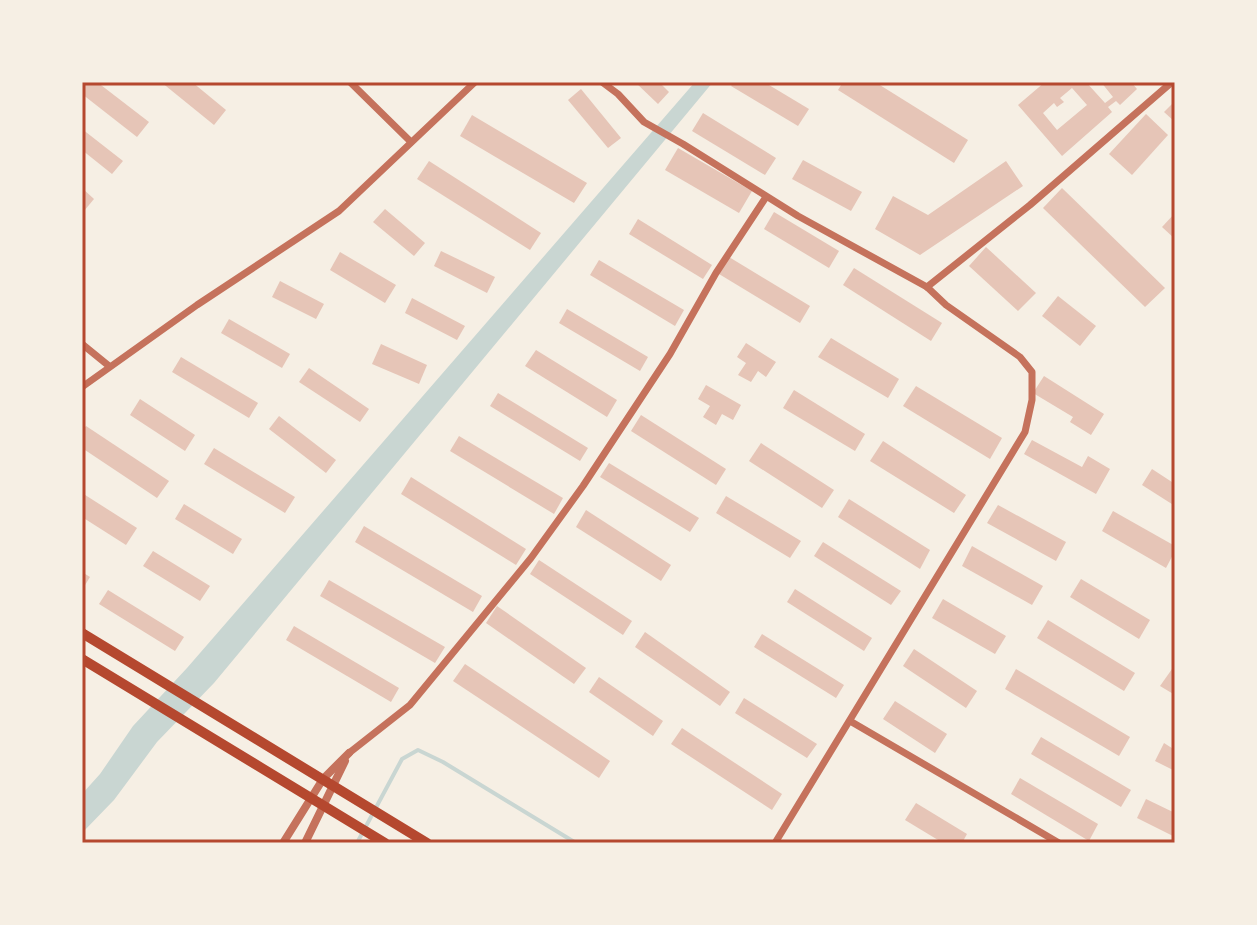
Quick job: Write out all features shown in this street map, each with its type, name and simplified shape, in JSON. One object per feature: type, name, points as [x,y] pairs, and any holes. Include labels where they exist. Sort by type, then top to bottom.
[{"type":"main road","points":[[82,633],[427,843]]},
{"type":"main road","points":[[82,659],[385,843]]},
{"type":"street","points":[[350,82],[411,142]]},
{"type":"street","points":[[82,387],[339,211],[475,82]]},
{"type":"street","points":[[602,82],[644,122],[766,197],[927,287],[946,305],[1020,357],[1032,372],[1032,400],[1025,432],[775,843]]},
{"type":"street","points":[[927,287],[1030,205],[1172,82]]},
{"type":"street","points":[[283,843],[309,798],[328,782],[349,753],[410,705],[531,558],[583,486],[670,354],[716,273],[766,197]]},
{"type":"street","points":[[82,344],[109,366]]},
{"type":"street","points":[[850,721],[1059,843]]},
{"type":"street","points":[[305,843],[322,806],[328,782]]},
{"type":"shaded area","points":[[695,82],[713,82],[214,683],[157,742],[114,800],[82,833],[82,794],[133,726],[187,668]]},
{"type":"building","points":[[82,82],[97,82],[149,122],[137,137],[82,94]]},
{"type":"building","points":[[161,82],[192,82],[226,110],[214,125]]},
{"type":"building","points":[[635,82],[659,82],[669,92],[658,104]]},
{"type":"building","points":[[734,82],[764,82],[809,109],[798,126],[731,86]]},
{"type":"building","points":[[843,82],[875,82],[968,140],[954,163],[838,90]]},
{"type":"building","points":[[1045,82],[1086,82],[1105,103],[1113,97],[1101,82],[1131,82],[1137,89],[1120,105],[1116,101],[1108,107],[1112,112],[1062,156],[1018,105]],"holes":[[[1072,88],[1087,105],[1057,130],[1043,113],[1054,103],[1057,107],[1064,102],[1060,98]]]},
{"type":"building","points":[[581,89],[621,138],[608,148],[568,100]]},
{"type":"building","points":[[1175,101],[1175,122],[1164,112]]},
{"type":"building","points":[[703,113],[776,158],[765,175],[692,131]]},
{"type":"building","points":[[1146,114],[1168,135],[1132,175],[1109,154]]},
{"type":"building","points":[[472,115],[587,183],[574,203],[460,136]]},
{"type":"building","points":[[82,129],[123,161],[112,174],[82,150]]},
{"type":"building","points":[[678,148],[752,191],[739,213],[665,170]]},
{"type":"building","points":[[803,160],[862,192],[851,211],[792,179]]},
{"type":"building","points":[[429,161],[541,233],[530,250],[417,179]]},
{"type":"building","points":[[1006,161],[1023,186],[920,255],[875,229],[893,196],[928,215]]},
{"type":"building","points":[[82,188],[94,199],[84,211],[82,209]]},
{"type":"building","points":[[1062,188],[1165,288],[1145,307],[1043,208]]},
{"type":"building","points":[[385,209],[425,243],[414,256],[373,222]]},
{"type":"building","points":[[774,212],[839,251],[829,268],[764,229]]},
{"type":"building","points":[[1175,213],[1175,239],[1162,227]]},
{"type":"building","points":[[638,219],[712,265],[703,279],[629,234]]},
{"type":"building","points":[[986,247],[1036,293],[1018,311],[969,266]]},
{"type":"building","points":[[441,251],[495,277],[487,293],[434,266]]},
{"type":"building","points":[[340,252],[396,285],[385,303],[330,270]]},
{"type":"building","points":[[729,257],[810,306],[800,323],[719,274]]},
{"type":"building","points":[[599,260],[684,310],[675,326],[590,275]]},
{"type":"building","points":[[854,268],[942,323],[931,341],[843,285]]},
{"type":"building","points":[[280,281],[324,304],[316,319],[272,297]]},
{"type":"building","points":[[1058,296],[1096,326],[1080,346],[1042,316]]},
{"type":"building","points":[[412,298],[465,326],[457,340],[405,313]]},
{"type":"building","points":[[567,309],[648,357],[640,371],[559,323]]},
{"type":"building","points":[[229,319],[290,354],[282,368],[221,333]]},
{"type":"building","points":[[831,338],[899,379],[888,398],[818,357]]},
{"type":"building","points":[[746,343],[776,362],[766,377],[758,371],[751,382],[738,375],[746,363],[737,357]]},
{"type":"building","points":[[381,344],[427,365],[419,384],[372,364]]},
{"type":"building","points":[[536,350],[617,400],[607,417],[525,366]]},
{"type":"building","points":[[181,357],[258,403],[249,418],[172,372]]},
{"type":"building","points":[[309,368],[369,409],[360,422],[299,382]]},
{"type":"building","points":[[1044,376],[1104,414],[1091,435],[1070,422],[1073,417],[1033,393]]},
{"type":"building","points":[[706,385],[741,405],[733,420],[722,414],[716,425],[703,417],[710,406],[698,399]]},
{"type":"building","points":[[916,386],[1002,438],[990,459],[903,406]]},
{"type":"building","points":[[794,390],[865,434],[855,451],[783,408]]},
{"type":"building","points":[[498,393],[588,448],[580,461],[490,406]]},
{"type":"building","points":[[140,399],[195,435],[185,451],[130,415]]},
{"type":"building","points":[[641,415],[726,469],[716,485],[631,431]]},
{"type":"building","points":[[279,416],[336,460],[326,473],[269,429]]},
{"type":"building","points":[[86,426],[169,481],[157,498],[82,448],[82,431]]},
{"type":"building","points":[[459,436],[563,498],[554,514],[450,451]]},
{"type":"building","points":[[1032,440],[1082,467],[1088,456],[1110,469],[1096,494],[1024,454]]},
{"type":"building","points":[[883,441],[966,495],[954,513],[870,461]]},
{"type":"building","points":[[761,443],[834,490],[822,508],[749,461]]},
{"type":"building","points":[[214,448],[295,497],[285,513],[204,464]]},
{"type":"building","points":[[609,463],[699,518],[690,532],[600,477]]},
{"type":"building","points":[[1152,469],[1175,484],[1175,506],[1142,485]]},
{"type":"building","points":[[411,477],[526,549],[516,565],[401,494]]},
{"type":"building","points":[[82,493],[137,528],[126,545],[82,517]]},
{"type":"building","points":[[726,496],[801,541],[790,558],[716,513]]},
{"type":"building","points":[[849,499],[930,550],[920,569],[838,517]]},
{"type":"building","points":[[184,504],[242,539],[233,554],[175,519]]},
{"type":"building","points":[[998,505],[1066,542],[1056,561],[987,523]]},
{"type":"building","points":[[586,510],[671,565],[661,581],[576,527]]},
{"type":"building","points":[[1113,511],[1175,546],[1166,568],[1102,531]]},
{"type":"building","points":[[364,526],[482,596],[473,612],[355,542]]},
{"type":"building","points":[[823,542],[901,591],[891,605],[814,556]]},
{"type":"building","points":[[972,546],[1043,586],[1032,605],[962,566]]},
{"type":"building","points":[[153,551],[210,586],[200,601],[143,566]]},
{"type":"building","points":[[539,560],[632,621],[623,635],[530,574]]},
{"type":"building","points":[[82,572],[90,577],[82,590]]},
{"type":"building","points":[[1081,579],[1150,620],[1139,639],[1070,597]]},
{"type":"building","points":[[329,580],[445,647],[435,663],[320,596]]},
{"type":"building","points":[[795,589],[872,638],[864,651],[787,602]]},
{"type":"building","points":[[108,590],[184,637],[175,651],[99,604]]},
{"type":"building","points":[[943,599],[1006,636],[995,654],[932,618]]},
{"type":"building","points":[[497,606],[586,668],[574,684],[486,623]]},
{"type":"building","points":[[1048,620],[1135,673],[1124,691],[1037,638]]},
{"type":"building","points":[[294,626],[399,688],[391,702],[286,640]]},
{"type":"building","points":[[645,632],[730,692],[720,706],[635,647]]},
{"type":"building","points":[[762,634],[844,685],[836,698],[754,647]]},
{"type":"building","points":[[914,649],[977,691],[966,708],[903,666]]},
{"type":"building","points":[[465,664],[610,761],[599,778],[453,681]]},
{"type":"building","points":[[1016,669],[1130,737],[1119,756],[1005,689]]},
{"type":"building","points":[[1172,669],[1175,671],[1175,695],[1160,686]]},
{"type":"building","points":[[599,677],[663,721],[653,736],[589,692]]},
{"type":"building","points":[[744,698],[817,744],[807,758],[735,713]]},
{"type":"building","points":[[895,701],[947,734],[935,753],[883,719]]},
{"type":"building","points":[[682,728],[782,794],[772,810],[671,744]]},
{"type":"building","points":[[1041,737],[1131,790],[1121,807],[1031,754]]},
{"type":"building","points":[[1164,743],[1175,750],[1175,771],[1155,761]]},
{"type":"building","points":[[1020,778],[1098,824],[1089,841],[1011,794]]},
{"type":"building","points":[[1146,799],[1175,813],[1175,837],[1137,818]]},
{"type":"building","points":[[916,803],[967,834],[962,843],[943,843],[905,820]]},
{"type":"waterway","points":[[357,843],[402,759],[418,750],[576,843]]}]
